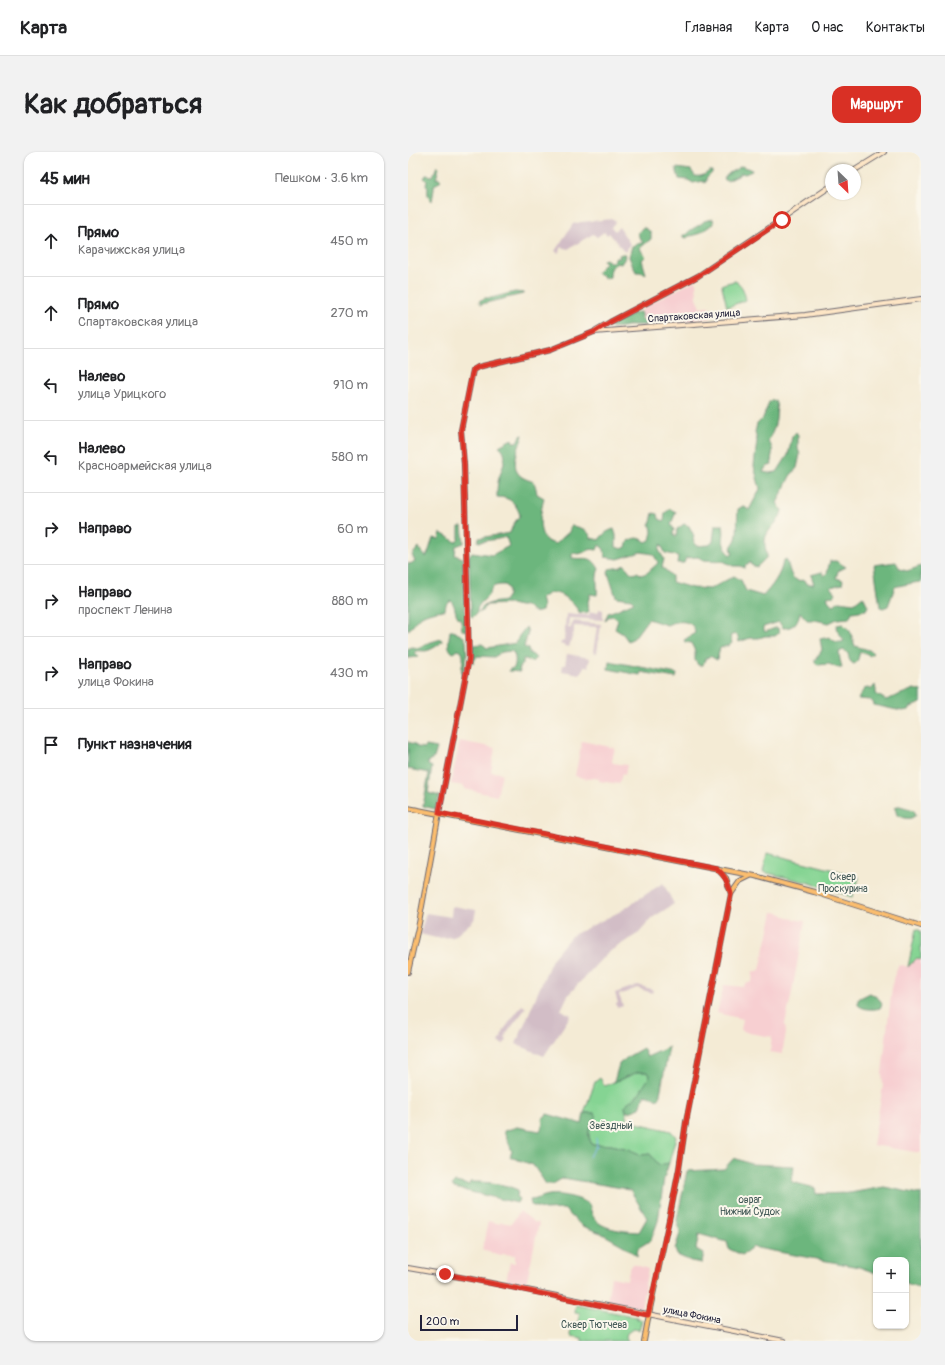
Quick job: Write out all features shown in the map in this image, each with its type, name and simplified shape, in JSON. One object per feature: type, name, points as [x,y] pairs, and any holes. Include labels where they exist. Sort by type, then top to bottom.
[{"type":"main road","points":[[861,166],[884,152]]},
{"type":"main road","points":[[594,332],[610,322],[698,276],[825,190]]},
{"type":"main road","name":"Спартаковская улица","points":[[439,813],[469,659],[464,464],[461,430],[473,370],[478,367],[550,350],[594,332],[805,315],[921,299]]},
{"type":"main road","points":[[408,808],[755,876],[807,890],[921,926]]},
{"type":"main road","points":[[408,972],[439,813]]},
{"type":"main road","points":[[716,868],[726,878],[731,894]]},
{"type":"main road","points":[[644,1341],[648,1315],[679,1169],[686,1122],[731,894],[740,881],[748,876],[755,876]]},
{"type":"main road","points":[[408,946],[413,947]]},
{"type":"main road","name":"улица Фокина","points":[[408,1268],[471,1279],[784,1341]]},
{"type":"shaded area","points":[[613,219],[616,221],[611,227],[615,231],[619,227],[630,244],[625,252],[609,233],[607,235],[604,232],[597,237],[593,234],[568,249],[562,247],[558,253],[555,251],[573,224]]},
{"type":"shaded area","points":[[696,280],[697,297],[700,307],[709,306],[711,318],[649,324],[641,318],[641,312],[644,307]]},
{"type":"shaded area","points":[[599,609],[603,610],[603,620],[569,618],[568,628],[571,628],[572,621],[601,624],[597,653],[593,652],[597,627],[574,626],[574,633],[569,647],[560,644],[564,641],[566,614],[589,615],[590,612],[598,612]]},
{"type":"shaded area","points":[[567,654],[590,658],[588,667],[584,667],[580,674],[562,671]]},
{"type":"shaded area","points":[[460,741],[495,748],[491,772],[502,773],[497,796],[464,789],[464,786],[451,784]]},
{"type":"shaded area","points":[[582,741],[615,748],[612,761],[613,763],[627,765],[625,775],[622,774],[619,784],[599,781],[599,779],[594,778],[588,779],[575,776]]},
{"type":"shaded area","points":[[663,883],[674,904],[652,918],[639,933],[607,953],[568,995],[561,1010],[571,1015],[544,1056],[516,1044],[552,959],[571,936],[621,911]]},
{"type":"shaded area","points":[[452,906],[476,910],[474,920],[454,937],[436,938],[420,934],[426,913],[451,917]]},
{"type":"shaded area","points":[[773,912],[780,913],[789,918],[805,921],[785,1024],[786,1033],[782,1054],[770,1052],[772,1037],[741,1030],[743,1019],[717,1013],[724,985],[743,987],[745,984],[752,982],[753,972],[760,970]]},
{"type":"shaded area","points":[[917,958],[921,959],[921,1153],[873,1145],[883,1085],[882,1073],[893,979],[898,966],[902,965],[908,967]]},
{"type":"shaded area","points":[[638,985],[653,990],[652,993],[637,988],[619,995],[623,1006],[617,1008],[616,1004],[618,1003],[615,993]]},
{"type":"shaded area","points":[[522,1005],[526,1008],[506,1034],[507,1035],[505,1038],[507,1040],[503,1045],[499,1042],[502,1037],[501,1035]]},
{"type":"shaded area","points":[[520,1211],[534,1222],[539,1223],[526,1285],[506,1281],[510,1262],[515,1263],[515,1255],[502,1254],[501,1256],[482,1250],[488,1221],[500,1224],[501,1222],[511,1224]]},
{"type":"shaded area","points":[[633,1264],[648,1269],[641,1308],[607,1301],[611,1277],[627,1280],[629,1270]]},
{"type":"green space","points":[[437,166],[439,167],[436,179],[439,178],[441,180],[434,185],[432,201],[428,195],[428,188],[426,185],[427,181],[424,178],[426,175],[433,176]]},
{"type":"green space","points":[[741,166],[751,169],[752,171],[745,174],[741,173],[740,175],[727,181],[724,179],[728,174]]},
{"type":"green space","points":[[676,168],[691,170],[695,176],[706,174],[709,171],[712,171],[712,173],[706,179],[706,182],[693,183],[688,180],[679,179]]},
{"type":"green space","points":[[713,219],[714,224],[700,233],[687,238],[683,237],[683,235],[686,235],[704,221]]},
{"type":"green space","points":[[643,227],[651,232],[651,239],[640,248],[646,256],[642,260],[646,274],[636,272],[629,257],[632,246],[643,242],[638,233]]},
{"type":"green space","points":[[625,254],[626,256],[621,264],[617,263],[610,268],[610,277],[604,278],[603,275],[599,275],[597,272],[605,263],[603,260],[606,259],[613,262],[615,258],[620,258],[619,255]]},
{"type":"green space","points":[[735,281],[744,292],[746,300],[727,307],[722,286],[723,284]]},
{"type":"green space","points":[[515,292],[524,293],[481,304],[479,301],[485,298]]},
{"type":"green space","points":[[641,312],[641,318],[647,323],[646,325],[611,328],[612,323],[634,313]]},
{"type":"green space","points":[[773,400],[776,402],[777,407],[774,427],[768,441],[772,448],[772,465],[766,467],[763,472],[777,472],[788,455],[792,437],[796,432],[798,435],[798,449],[800,454],[797,468],[790,476],[777,503],[782,510],[781,515],[766,537],[765,545],[767,557],[757,567],[751,565],[750,562],[748,565],[745,565],[745,568],[733,566],[723,561],[703,560],[698,557],[686,558],[684,563],[677,563],[678,556],[665,553],[661,544],[659,550],[664,559],[662,567],[672,576],[672,582],[692,588],[710,589],[734,576],[741,580],[746,591],[763,596],[776,580],[783,561],[786,559],[793,578],[796,580],[805,580],[807,584],[814,584],[811,575],[822,572],[824,576],[827,573],[830,561],[836,561],[846,567],[838,571],[836,578],[843,580],[842,584],[831,587],[836,593],[834,596],[827,597],[829,602],[834,605],[839,601],[854,603],[863,596],[868,606],[866,610],[852,612],[849,618],[837,619],[829,623],[807,620],[800,612],[797,621],[793,626],[783,628],[779,622],[763,627],[765,632],[778,628],[779,633],[775,636],[750,638],[739,642],[738,636],[735,634],[730,636],[732,643],[720,648],[717,660],[710,656],[705,659],[703,665],[698,665],[695,660],[695,651],[691,643],[685,642],[684,640],[695,633],[692,625],[688,623],[675,622],[667,625],[648,619],[634,638],[628,641],[623,634],[615,629],[618,620],[613,616],[608,617],[605,621],[608,613],[634,602],[631,599],[616,597],[608,573],[609,569],[621,567],[624,564],[630,572],[634,574],[638,572],[641,575],[647,573],[658,562],[653,554],[641,552],[618,559],[605,557],[604,549],[599,545],[597,550],[589,550],[579,554],[572,553],[572,558],[591,559],[599,569],[597,578],[597,595],[590,594],[587,606],[589,611],[586,613],[579,612],[567,598],[554,593],[550,593],[541,598],[543,606],[542,611],[539,612],[533,612],[526,606],[511,604],[486,605],[504,601],[508,595],[508,589],[505,585],[501,585],[492,588],[490,593],[478,607],[477,613],[473,617],[471,616],[469,556],[472,552],[492,555],[509,546],[506,537],[478,542],[479,538],[510,533],[513,525],[520,515],[517,507],[512,502],[506,498],[497,497],[498,483],[505,457],[499,446],[512,439],[513,442],[517,442],[520,436],[523,435],[516,457],[516,468],[522,477],[534,483],[537,494],[544,498],[540,526],[541,532],[547,541],[555,544],[569,532],[571,526],[583,529],[588,532],[591,538],[599,540],[605,533],[614,529],[616,535],[616,547],[622,549],[626,547],[628,541],[633,539],[640,538],[646,542],[650,540],[652,532],[651,526],[649,525],[653,513],[658,514],[659,519],[664,521],[665,513],[670,509],[676,512],[671,524],[674,530],[673,534],[676,537],[677,529],[684,524],[689,526],[694,536],[693,540],[697,546],[709,545],[713,542],[715,525],[723,525],[724,544],[730,555],[733,554],[731,547],[737,537],[738,509],[743,506],[749,510],[760,489],[754,466],[757,441],[755,432],[757,424],[763,418],[769,402]]},
{"type":"green space","points":[[462,526],[464,543],[456,546],[455,555],[463,558],[466,631],[462,630],[461,620],[450,600],[446,604],[445,610],[425,614],[417,619],[408,630],[408,563],[410,564],[415,561],[412,555],[419,547],[426,557],[433,538],[439,539],[441,533],[456,542],[459,539],[459,527]]},
{"type":"green space","points":[[896,562],[900,569],[907,571],[921,566],[921,582],[895,587],[888,606],[883,608],[880,607],[874,565]]},
{"type":"green space","points":[[486,605],[483,611],[479,612]]},
{"type":"green space","points":[[843,624],[850,631],[855,646],[869,650],[873,653],[870,656],[866,653],[860,652],[857,662],[854,664],[850,661],[848,653],[843,650],[839,652],[842,667],[836,667],[829,664],[818,665],[815,663],[815,660],[822,650],[820,639],[830,637],[836,642],[844,641],[836,628],[837,625]]},
{"type":"green space","points":[[526,627],[528,632],[524,647],[528,649],[529,653],[536,658],[532,662],[523,659],[523,664],[519,667],[520,672],[509,671],[510,669],[514,668],[515,664],[515,657],[512,651],[502,652],[494,657],[477,656],[473,663],[471,653],[474,645],[482,644],[487,648],[516,643]]},
{"type":"green space","points":[[450,631],[464,637],[466,641],[467,657],[463,678],[461,671],[463,654],[461,651],[457,650],[453,653],[449,649],[448,643]]},
{"type":"green space","points":[[441,639],[442,641],[440,644],[426,651],[416,651],[414,653],[419,657],[408,658],[408,649],[411,647],[420,648],[428,643]]},
{"type":"green space","points":[[609,661],[677,674],[676,678],[641,672],[640,675],[608,669]]},
{"type":"green space","points":[[875,685],[876,694],[886,700],[914,689],[921,691],[921,703],[911,707],[909,710],[902,711],[874,705],[870,700],[858,699],[864,689],[868,688],[871,690]]},
{"type":"green space","points":[[408,742],[415,744],[417,747],[425,748],[426,746],[437,748],[434,758],[428,761],[428,765],[432,767],[428,793],[440,796],[435,809],[423,806],[429,773],[408,769]]},
{"type":"green space","points":[[897,806],[914,810],[916,815],[914,817],[905,818],[897,815],[895,808]]},
{"type":"green space","name":"Сквер Проскурина","points":[[767,853],[858,876],[859,878],[852,897],[810,883],[763,872]]},
{"type":"green space","points":[[916,929],[921,931],[921,959],[917,958],[908,967]]},
{"type":"green space","points":[[870,993],[880,1000],[882,1004],[880,1008],[869,1009],[858,1005],[858,999]]},
{"type":"green space","points":[[669,1047],[659,1099],[644,1095],[640,1108],[629,1112],[626,1111],[625,1107],[628,1102],[635,1098],[650,1076],[648,1072],[638,1072],[614,1082],[619,1064],[643,1048],[647,1057]]},
{"type":"green space","name":"Звёздный","points":[[638,1072],[648,1072],[650,1076],[639,1094],[625,1107],[628,1121],[671,1131],[676,1137],[669,1163],[659,1165],[650,1154],[641,1155],[629,1149],[611,1145],[592,1144],[590,1140],[589,1129],[594,1113],[584,1113],[595,1082],[600,1078],[605,1086]]},
{"type":"green space","points":[[584,1113],[594,1113],[597,1116],[589,1130],[589,1137],[592,1144],[611,1145],[629,1149],[641,1155],[650,1154],[659,1165],[669,1163],[664,1178],[658,1221],[651,1240],[638,1248],[637,1256],[624,1246],[601,1233],[582,1226],[564,1209],[545,1210],[531,1205],[530,1200],[554,1195],[564,1195],[575,1198],[589,1204],[592,1214],[600,1223],[612,1229],[639,1232],[647,1218],[631,1191],[622,1188],[563,1178],[553,1184],[546,1184],[533,1165],[510,1157],[512,1151],[504,1131],[517,1127],[540,1131],[543,1124],[542,1119],[547,1114],[582,1124]]},
{"type":"green space","name":"овраг Нижний Судок","points":[[734,1158],[751,1164],[794,1166],[792,1182],[815,1188],[816,1194],[850,1193],[884,1187],[919,1194],[921,1193],[921,1288],[909,1284],[909,1257],[873,1257],[873,1272],[859,1267],[752,1247],[742,1255],[729,1249],[727,1242],[699,1234],[696,1249],[703,1253],[702,1263],[691,1261],[677,1255],[675,1249],[680,1233],[677,1220],[687,1171],[724,1169]]},
{"type":"green space","points":[[455,1182],[469,1185],[470,1182],[495,1183],[518,1190],[517,1197],[519,1199],[517,1203],[454,1188],[452,1185]]},
{"type":"green space","name":"Сквер Тютчева","points":[[576,1305],[637,1317],[637,1319],[642,1320],[639,1330],[633,1329],[627,1333],[626,1337],[628,1341],[582,1341],[582,1338],[570,1336],[571,1328],[576,1329],[580,1313],[575,1312]]},
{"type":"waterway","points":[[589,1157],[597,1146],[596,1138]]},
{"type":"route","points":[[445,1274],[648,1315],[670,1215],[686,1122],[731,894],[726,878],[716,868],[439,813],[469,659],[464,464],[461,430],[473,370],[478,367],[550,350],[594,332],[610,322],[698,276],[782,220]]}]
